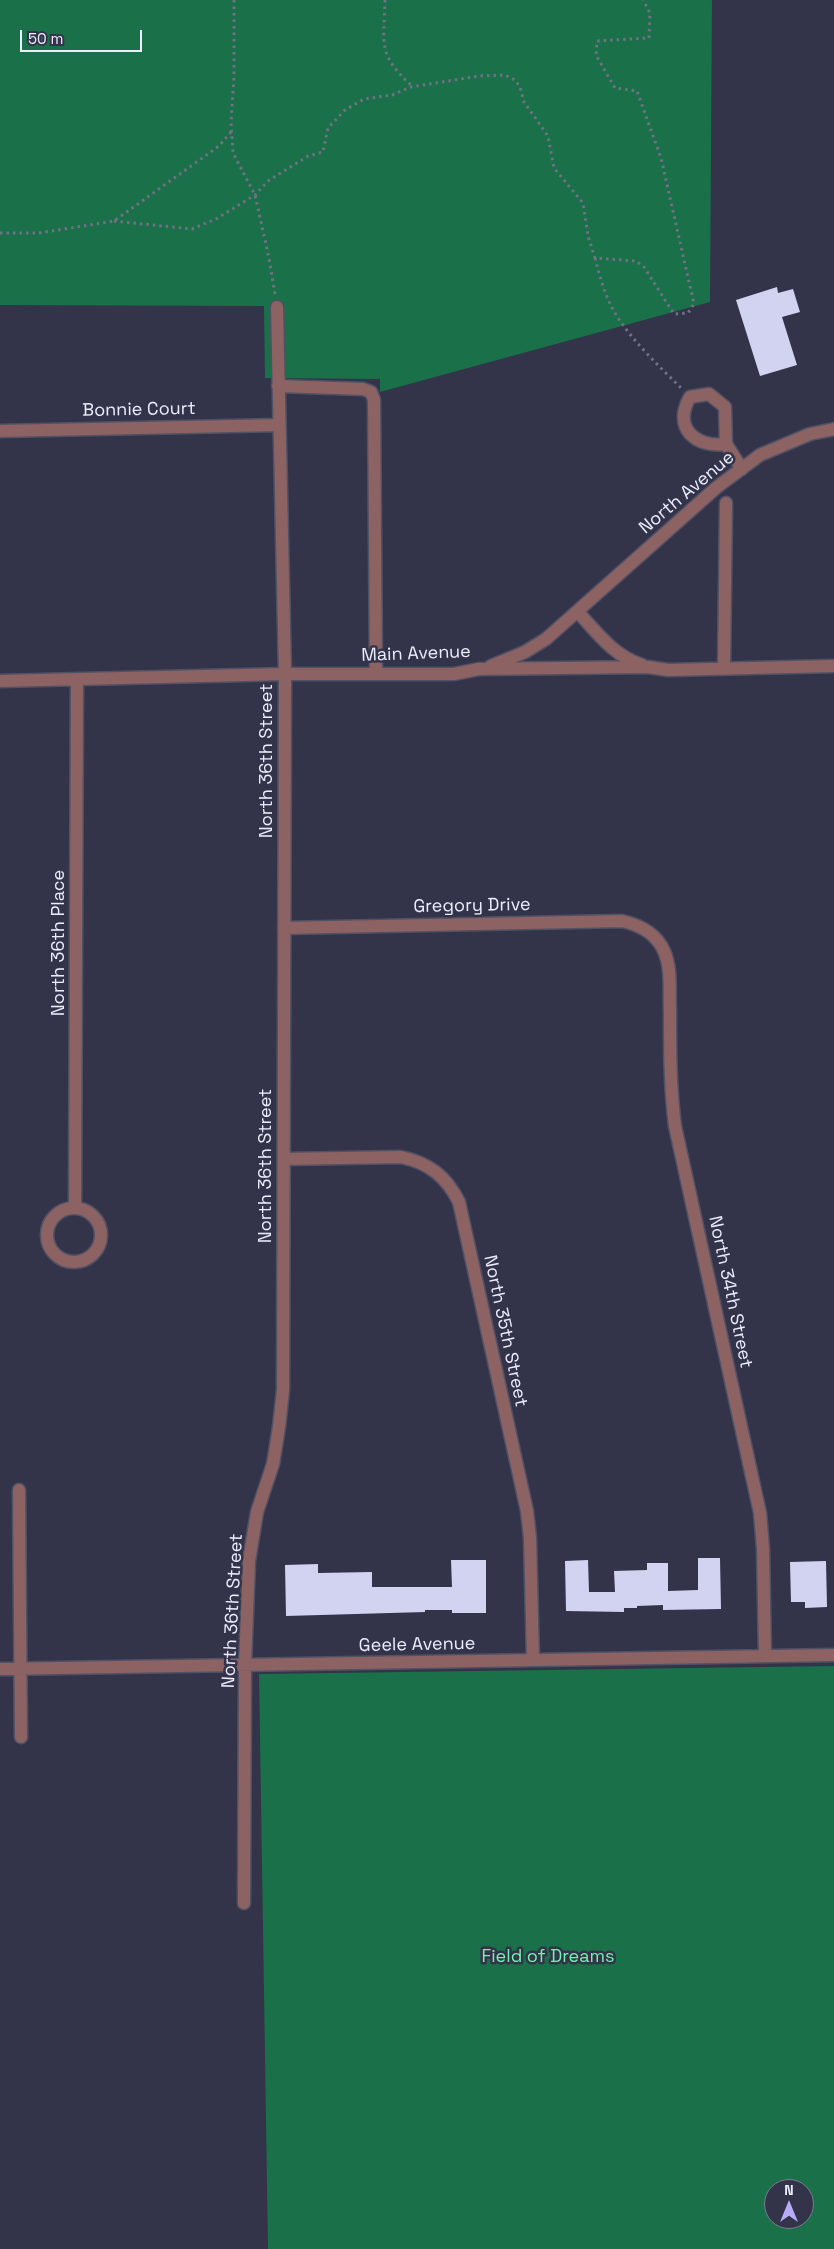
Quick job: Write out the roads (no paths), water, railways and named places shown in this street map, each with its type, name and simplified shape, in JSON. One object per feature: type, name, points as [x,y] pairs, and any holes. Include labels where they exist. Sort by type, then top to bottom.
[{"type":"street","name":"North 36th Street","points":[[244,1902],[245,1665],[249,1561],[257,1512],[272,1464],[279,1427],[282,1390],[284,674],[277,307]]},
{"type":"street","points":[[278,386],[363,389],[371,392],[374,400],[376,674]]},
{"type":"street","points":[[726,444],[719,445],[699,440],[688,432],[682,421],[685,406],[690,397],[709,394],[725,406],[726,444],[742,468]]},
{"type":"street","name":"Bonnie Court","points":[[0,431],[279,425]]},
{"type":"street","name":"North Avenue","points":[[479,669],[503,662],[525,652],[546,638],[578,612],[717,487],[760,455],[810,434],[834,429]]},
{"type":"street","points":[[724,668],[726,503]]},
{"type":"street","points":[[578,612],[609,646],[624,657],[648,667]]},
{"type":"street","name":"Main Avenue","points":[[0,682],[284,674],[454,674],[479,669],[648,667],[668,670],[834,666]]},
{"type":"street","name":"North 36th Place","points":[[75,1208],[77,679]]},
{"type":"street","name":"Gregory Drive","points":[[284,928],[622,921],[636,924],[655,938]]},
{"type":"street","name":"North 34th Street","points":[[655,938],[663,949],[669,972],[672,1098],[675,1126],[760,1513],[763,1548],[765,1656]]},
{"type":"street","name":"North 35th Street","points":[[284,1159],[401,1157],[417,1160],[431,1167],[443,1176],[452,1188],[458,1202],[527,1511],[530,1538],[533,1660]]},
{"type":"street","points":[[66,1208],[75,1208],[84,1209],[92,1214],[101,1230],[101,1240],[91,1256],[74,1262],[65,1261],[56,1256],[47,1242],[46,1233],[52,1218],[66,1208]]},
{"type":"street","points":[[19,1490],[22,1669],[21,1737]]},
{"type":"street","name":"Geele Avenue","points":[[0,1669],[834,1655]]},
{"type":"park label","name":"Field of Dreams","points":[[548,1957]]}]
